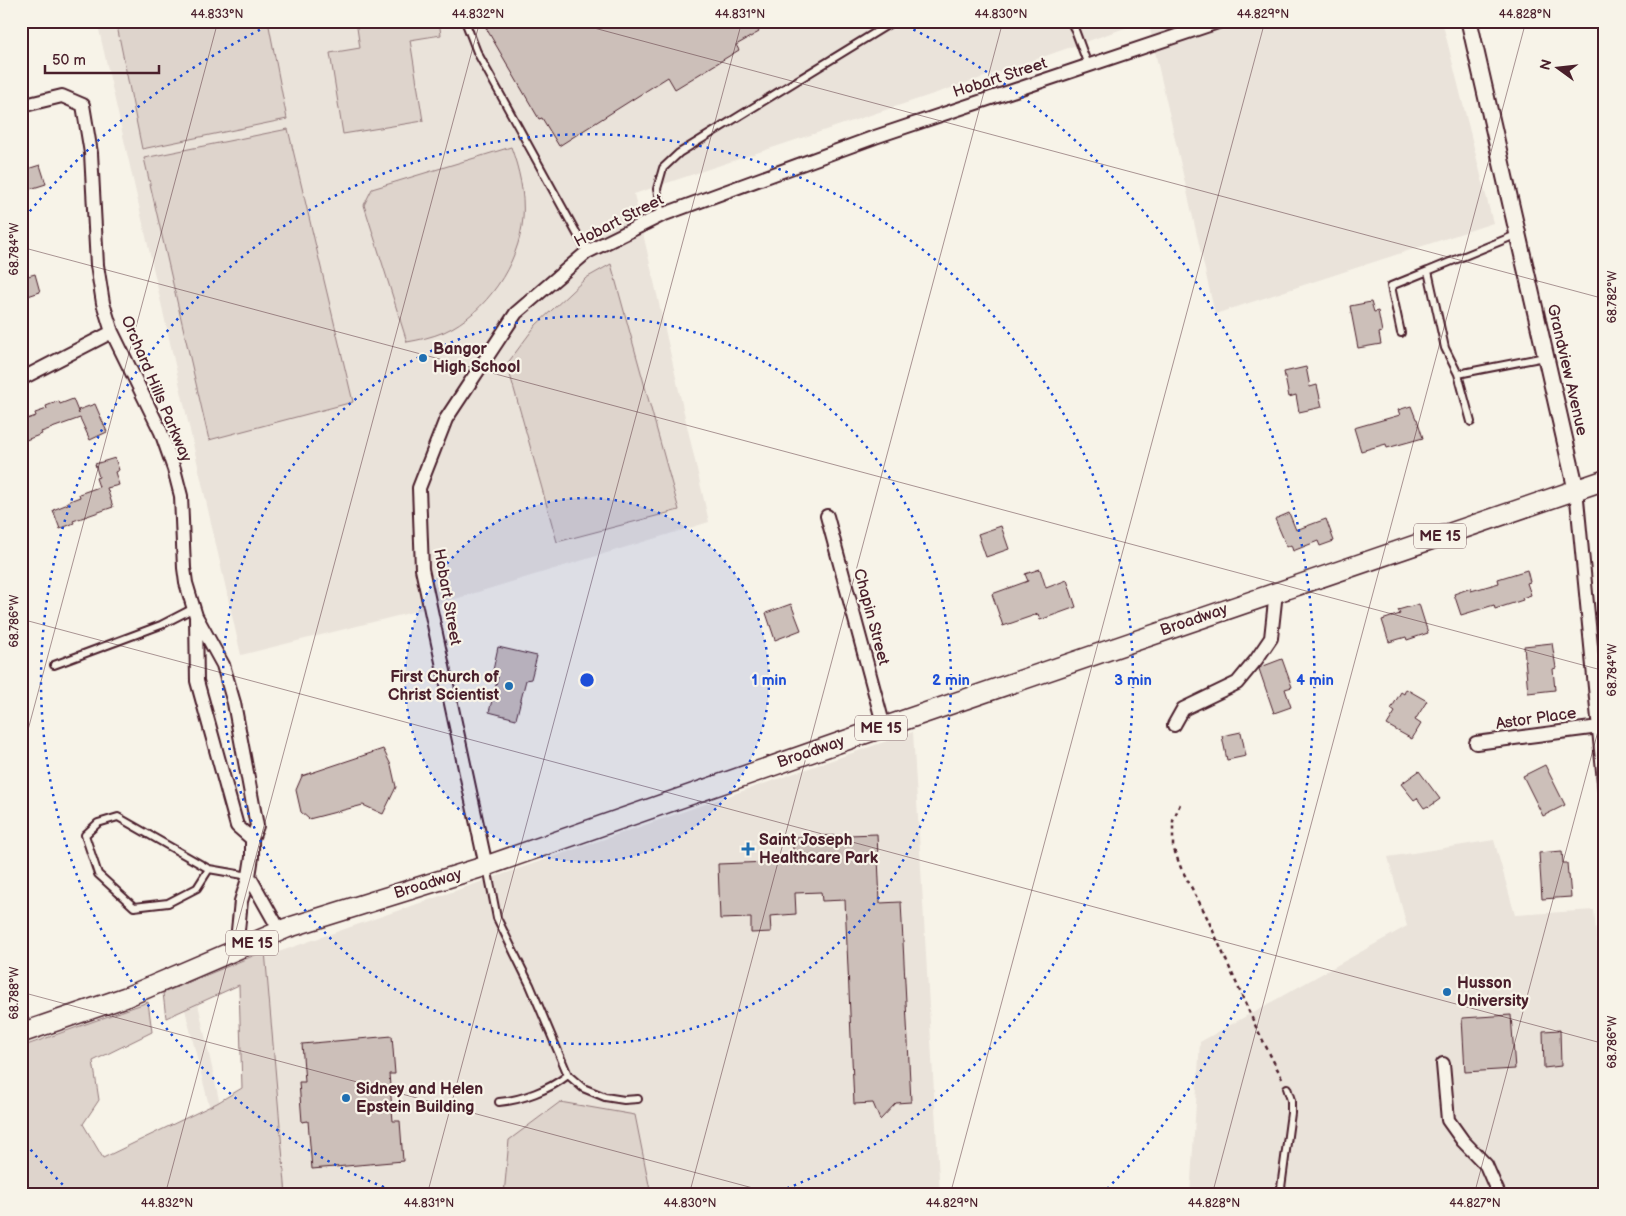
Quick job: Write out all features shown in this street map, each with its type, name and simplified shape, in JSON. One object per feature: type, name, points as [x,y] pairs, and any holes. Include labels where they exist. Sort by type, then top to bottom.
[{"type":"main road","name":"Broadway","points":[[21,1033],[126,998],[280,931],[486,866],[884,727],[1605,480]]},
{"type":"street","name":"Hobart Street","points":[[486,866],[422,569],[419,488],[446,419],[516,313],[587,252],[662,215],[875,137],[1221,21]]},
{"type":"street","name":"Grandview Avenue","points":[[1469,21],[1576,489],[1605,792]]},
{"type":"street","name":"Orchard Hills Parkway","points":[[21,106],[62,96],[84,105],[91,152],[97,265],[103,302],[112,332],[161,432],[174,469],[181,496],[184,568],[195,612],[197,681],[237,826],[252,839]]},
{"type":"street","points":[[21,379],[112,332]]},
{"type":"street","name":"Chapin Street","points":[[827,516],[884,727]]},
{"type":"street","points":[[1174,725],[1183,709],[1237,683],[1256,660],[1270,638],[1276,592]]},
{"type":"street","name":"Orchard Hills Parkway","points":[[195,612],[223,665],[234,703],[257,826],[252,839],[249,876],[241,901],[236,950]]},
{"type":"street","name":"Astor Place","points":[[1476,743],[1599,727]]},
{"type":"street","points":[[249,876],[280,931]]},
{"type":"street","points":[[1443,1064],[1448,1120],[1463,1141],[1486,1165],[1499,1195]]},
{"type":"lane","points":[[465,21],[477,52],[587,252]]},
{"type":"lane","points":[[662,215],[657,189],[663,168],[679,153],[894,21]]},
{"type":"lane","points":[[1070,21],[1088,65]]},
{"type":"lane","points":[[1401,333],[1391,286],[1518,234]]},
{"type":"lane","points":[[1428,271],[1445,348],[1458,374],[1471,422]]},
{"type":"lane","points":[[1458,374],[1546,356]]},
{"type":"lane","points":[[54,665],[195,612]]},
{"type":"lane","points":[[209,869],[196,888],[168,903],[134,907],[98,874],[85,835],[98,823],[118,817],[209,869],[249,876]]},
{"type":"lane","points":[[486,866],[497,918],[530,985],[568,1075],[583,1088],[605,1097],[624,1100],[638,1099]]},
{"type":"lane","points":[[499,1102],[516,1101],[559,1082],[568,1075]]},
{"type":"lane","points":[[1280,1195],[1291,1113],[1291,1100],[1287,1088]]},
{"type":"path","points":[[1180,804],[1173,821],[1173,847],[1181,868],[1205,913],[1256,1027],[1287,1088]]},
{"type":"shaded area","name":"Bangor High School","points":[[97,21],[1145,21],[1014,67],[634,194],[709,522],[409,613],[241,655]]},
{"type":"shaded area","points":[[116,21],[268,21],[287,119],[142,149]]},
{"type":"shaded area","points":[[356,21],[439,21],[441,35],[410,40],[423,121],[343,134],[330,53],[360,48]]},
{"type":"shaded area","points":[[1148,21],[1442,21],[1493,223],[1215,314]]},
{"type":"shaded area","points":[[288,129],[353,402],[209,440],[144,158]]},
{"type":"shaded area","points":[[511,147],[521,182],[523,218],[515,253],[507,269],[498,285],[486,300],[459,324],[439,334],[407,342],[364,205],[372,189]]},
{"type":"shaded area","points":[[611,264],[679,510],[557,542],[507,364],[536,325],[586,278]]},
{"type":"shaded area","name":"Saint Joseph Healthcare Park","points":[[913,732],[940,1195],[60,1195],[215,1129],[179,986],[193,981],[225,1127],[255,1116],[238,966]]},
{"type":"shaded area","name":"Husson University","points":[[1494,840],[1515,915],[1594,910],[1597,942],[1605,942],[1605,1195],[1190,1195],[1200,1042],[1407,926],[1388,857]]},
{"type":"shaded area","points":[[265,951],[286,1195],[21,1195],[21,1047],[148,1002],[152,1032],[93,1061],[99,1100],[83,1124],[103,1158],[217,1103],[242,1088],[239,985],[166,1018],[163,993]]},
{"type":"shaded area","points":[[560,1102],[635,1115],[651,1195],[504,1195],[509,1140]]},
{"type":"building","points":[[497,21],[753,21],[759,32],[736,45],[739,50],[675,89],[668,77],[559,146],[542,118],[539,119],[486,28]]},
{"type":"building","points":[[40,165],[46,184],[27,190],[25,182],[21,183],[21,171]]},
{"type":"building","points":[[35,274],[40,292],[21,296],[21,278]]},
{"type":"building","points":[[1371,302],[1374,312],[1378,311],[1382,332],[1379,333],[1381,344],[1358,348],[1350,306]]},
{"type":"building","points":[[1306,367],[1310,387],[1317,385],[1322,407],[1299,412],[1296,395],[1289,397],[1284,372]]},
{"type":"building","points":[[73,399],[79,414],[78,410],[95,404],[107,432],[90,440],[80,418],[41,432],[42,434],[26,440],[21,421],[36,416],[35,413],[47,409],[46,406],[59,401],[60,404]]},
{"type":"building","points":[[1411,406],[1423,438],[1387,448],[1386,444],[1361,451],[1354,428],[1400,415],[1398,410]]},
{"type":"building","points":[[115,458],[119,470],[115,472],[119,485],[107,488],[113,507],[73,521],[74,523],[60,529],[53,510],[80,497],[79,494],[99,487],[96,478],[99,477],[95,464]]},
{"type":"building","points":[[1289,513],[1296,530],[1326,519],[1334,541],[1320,546],[1318,541],[1293,551],[1291,545],[1287,547],[1275,519]]},
{"type":"building","points":[[1001,526],[1009,549],[986,557],[978,534]]},
{"type":"building","points":[[1040,569],[1046,588],[1067,580],[1076,607],[1040,620],[1038,614],[1003,626],[992,594],[1028,581],[1025,574]]},
{"type":"building","points":[[1527,570],[1530,582],[1527,583],[1531,595],[1522,598],[1523,600],[1495,609],[1494,605],[1461,615],[1454,594],[1471,588],[1471,591],[1499,583],[1498,579]]},
{"type":"building","points":[[791,604],[801,630],[775,640],[766,613]]},
{"type":"building","points":[[1419,604],[1428,633],[1407,640],[1406,637],[1389,642],[1382,620],[1400,614],[1398,610]]},
{"type":"building","points":[[1552,643],[1556,668],[1553,669],[1555,690],[1528,693],[1524,646]]},
{"type":"building","points":[[498,647],[537,656],[531,679],[526,680],[516,719],[489,712],[498,677],[492,675]]},
{"type":"building","points":[[1282,659],[1292,687],[1285,689],[1291,707],[1274,713],[1259,669]]},
{"type":"building","points":[[1406,689],[1427,701],[1415,720],[1421,724],[1412,739],[1387,725],[1395,712],[1391,709],[1401,692],[1404,694]]},
{"type":"building","points":[[1241,732],[1246,756],[1227,760],[1222,736]]},
{"type":"building","points":[[383,749],[391,765],[396,787],[383,814],[363,805],[309,819],[301,812],[296,790],[302,776]]},
{"type":"building","points":[[1545,765],[1565,805],[1543,816],[1523,776]]},
{"type":"building","points":[[1419,771],[1440,799],[1429,807],[1424,808],[1417,798],[1414,800],[1401,784]]},
{"type":"building","points":[[877,834],[880,903],[901,902],[911,1102],[896,1103],[880,1120],[873,1103],[854,1104],[845,900],[822,901],[821,892],[795,893],[796,914],[770,916],[771,932],[751,933],[751,918],[720,919],[718,864],[793,861],[793,837]]},
{"type":"building","points":[[1562,851],[1563,863],[1567,863],[1571,897],[1542,899],[1539,853]]},
{"type":"building","points":[[1511,1015],[1515,1069],[1465,1072],[1462,1018]]},
{"type":"building","points":[[1560,1030],[1561,1066],[1544,1068],[1543,1031]]},
{"type":"building","name":"Sidney and Helen Epstein Building","points":[[392,1036],[395,1074],[389,1074],[393,1121],[400,1121],[403,1161],[312,1169],[308,1121],[302,1122],[299,1082],[305,1082],[302,1044]]},
{"type":"place","name":"Bangor High School","points":[[423,358]]},
{"type":"place","name":"First Church of Christ Scientist","points":[[509,686]]},
{"type":"place","name":"Saint Joseph Healthcare Park","points":[[748,849]]},
{"type":"place","name":"Husson University","points":[[1447,992]]},
{"type":"place","name":"Sidney and Helen Epstein Building","points":[[346,1098]]}]
